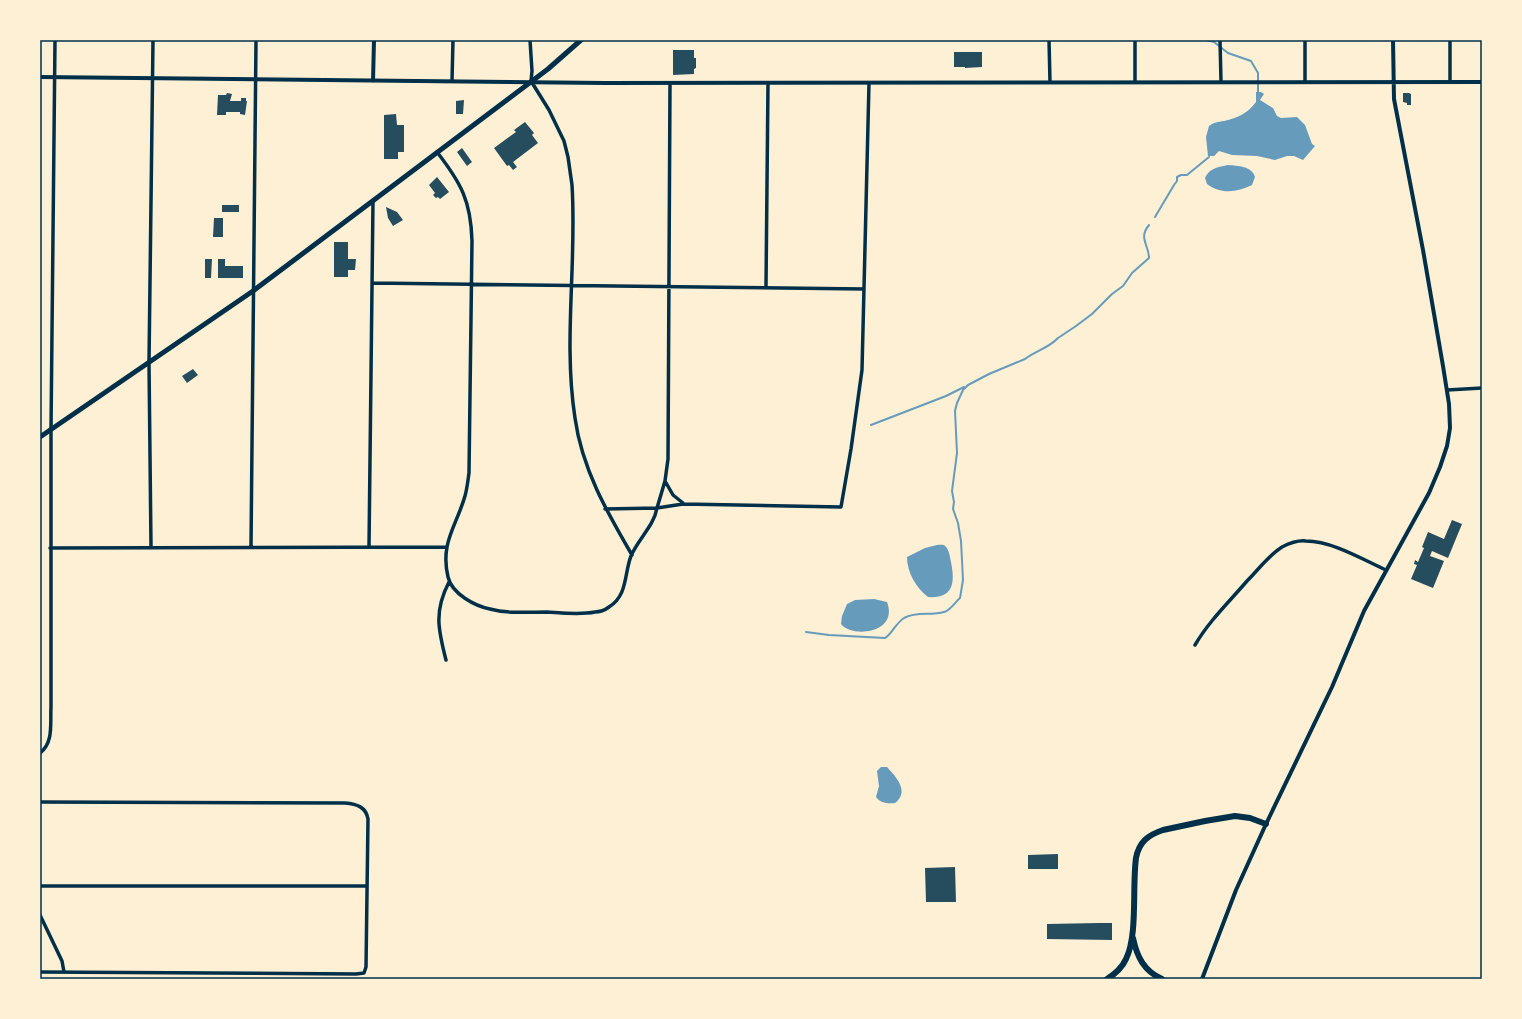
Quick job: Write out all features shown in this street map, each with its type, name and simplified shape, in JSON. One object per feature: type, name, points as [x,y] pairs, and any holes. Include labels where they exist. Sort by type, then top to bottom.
[{"type":"highway","points":[[1107,979],[1124,964],[1129,952],[1132,935],[1135,864],[1139,848],[1145,840],[1163,830],[1227,817],[1242,817],[1266,824]]},
{"type":"highway","points":[[1132,935],[1140,960],[1147,970],[1162,979]]},
{"type":"main road","points":[[40,437],[253,291],[548,69],[581,40]]},
{"type":"street","points":[[40,753],[48,744],[50,734],[50,548],[55,40]]},
{"type":"street","points":[[151,547],[149,363],[153,40]]},
{"type":"street","points":[[251,547],[256,40]]},
{"type":"street","points":[[374,40],[374,81]]},
{"type":"street","points":[[452,81],[453,40]]},
{"type":"street","points":[[530,40],[532,71],[531,81],[556,124],[564,141],[568,157],[572,195],[571,356],[575,419],[587,465],[605,509],[632,555]]},
{"type":"street","points":[[1049,40],[1050,82]]},
{"type":"street","points":[[1135,40],[1135,82]]},
{"type":"street","points":[[1305,40],[1305,82]]},
{"type":"street","points":[[1202,979],[1236,890],[1332,687],[1364,611],[1429,493],[1445,454],[1450,428],[1447,390],[1424,257],[1396,110],[1393,82],[1393,40]]},
{"type":"street","points":[[1450,40],[1450,82]]},
{"type":"street","points":[[1220,41],[1221,82]]},
{"type":"street","points":[[40,77],[670,83],[1482,82]]},
{"type":"street","points":[[766,286],[768,82]]},
{"type":"street","points":[[605,509],[657,508],[683,504],[841,507],[862,370],[869,82]]},
{"type":"street","points":[[438,152],[458,182],[469,210],[472,229],[469,472],[465,496],[451,530],[446,547],[447,568],[450,582],[465,598],[489,609],[518,612],[597,612],[613,605],[621,595],[632,555],[654,518],[665,481],[668,459],[670,83]]},
{"type":"street","points":[[369,547],[373,201]]},
{"type":"street","points":[[372,283],[864,288]]},
{"type":"street","points":[[1447,390],[1482,388]]},
{"type":"street","points":[[665,481],[673,495],[683,504]]},
{"type":"street","points":[[1195,645],[1203,631],[1257,571],[1278,550],[1293,542],[1312,541],[1326,544],[1386,570]]},
{"type":"street","points":[[50,548],[446,547]]},
{"type":"street","points":[[446,660],[439,630],[438,612],[441,599],[450,582]]},
{"type":"street","points":[[40,802],[345,803],[356,805],[361,808],[365,811],[368,819],[366,967],[364,973],[40,972]]},
{"type":"street","points":[[40,886],[367,886]]},
{"type":"street","points":[[40,915],[62,961],[64,972]]},
{"type":"water","points":[[1256,92],[1261,92],[1264,94],[1260,100],[1273,108],[1277,116],[1281,118],[1297,117],[1305,125],[1312,144],[1315,146],[1303,160],[1294,156],[1287,156],[1275,160],[1257,156],[1232,155],[1219,151],[1214,156],[1208,156],[1206,137],[1209,126],[1216,122],[1234,118],[1246,112],[1256,102]]},
{"type":"water","points":[[1228,165],[1244,167],[1251,171],[1255,177],[1252,185],[1235,191],[1224,191],[1218,190],[1207,184],[1205,178],[1209,172],[1215,168]]},
{"type":"water","points":[[944,545],[950,556],[953,576],[951,588],[943,595],[928,597],[916,584],[910,574],[907,557],[925,548]]},
{"type":"water","points":[[874,599],[887,602],[889,613],[886,621],[880,627],[863,632],[854,631],[841,624],[842,616],[847,604],[855,600]]},
{"type":"water","points":[[881,767],[887,767],[900,784],[901,794],[895,803],[884,803],[876,797],[879,786],[877,771]]},
{"type":"building","points":[[673,50],[694,50],[696,68],[694,69],[694,74],[673,75]]},
{"type":"building","points":[[954,52],[982,52],[982,67],[954,67]]},
{"type":"building","points":[[227,93],[232,94],[230,101],[241,101],[241,98],[246,98],[245,115],[240,114],[240,112],[226,112],[226,115],[217,115],[218,95],[226,95]]},
{"type":"building","points":[[1403,93],[1411,94],[1411,105],[1407,105],[1407,103],[1403,102]]},
{"type":"building","points":[[464,100],[463,114],[456,114],[456,101]]},
{"type":"building","points":[[396,114],[397,125],[404,125],[404,152],[398,152],[398,159],[384,159],[384,115]]},
{"type":"building","points":[[525,122],[534,133],[532,135],[538,143],[513,162],[517,167],[513,170],[509,165],[507,166],[494,148],[516,132],[514,130]]},
{"type":"building","points":[[462,148],[472,162],[467,166],[457,152]]},
{"type":"building","points":[[437,177],[449,192],[440,199],[433,195],[435,193],[429,185]]},
{"type":"building","points":[[222,205],[239,205],[239,212],[222,212]]},
{"type":"building","points":[[386,207],[397,212],[403,220],[393,226],[388,218]]},
{"type":"building","points":[[214,218],[223,218],[223,237],[213,237]]},
{"type":"building","points":[[334,242],[348,242],[348,259],[356,259],[355,270],[348,270],[348,277],[334,277]]},
{"type":"building","points":[[205,259],[212,259],[211,278],[205,278]]},
{"type":"building","points":[[218,259],[225,259],[225,266],[243,266],[243,278],[218,278]]},
{"type":"building","points":[[193,369],[198,375],[187,383],[182,376]]},
{"type":"building","points":[[1452,520],[1462,524],[1448,558],[1432,551],[1430,556],[1444,561],[1433,588],[1411,579],[1417,565],[1414,564],[1415,560],[1418,562],[1424,548],[1422,547],[1428,532],[1444,539]]},
{"type":"building","points":[[1058,854],[1058,869],[1028,869],[1028,855]]},
{"type":"building","points":[[955,867],[956,902],[926,902],[925,868]]},
{"type":"building","points":[[1112,923],[1112,940],[1047,939],[1047,924]]},
{"type":"waterway","points":[[1206,40],[1214,42],[1228,53],[1251,61],[1258,73],[1258,92]]},
{"type":"waterway","points":[[1155,217],[1177,181],[1177,177],[1187,175],[1209,157]]},
{"type":"waterway","points":[[968,385],[989,374],[1025,359],[1046,347],[1092,314],[1112,294],[1123,286],[1132,273],[1149,258],[1149,253],[1144,238],[1144,234],[1149,225]]},
{"type":"waterway","points":[[806,632],[829,635],[885,638],[904,618],[919,614],[944,612],[951,608],[960,598],[963,580],[961,541],[958,523],[953,509],[954,502],[952,491],[957,453],[955,411],[963,390],[968,385]]},
{"type":"waterway","points":[[871,425],[946,396],[964,387]]}]
